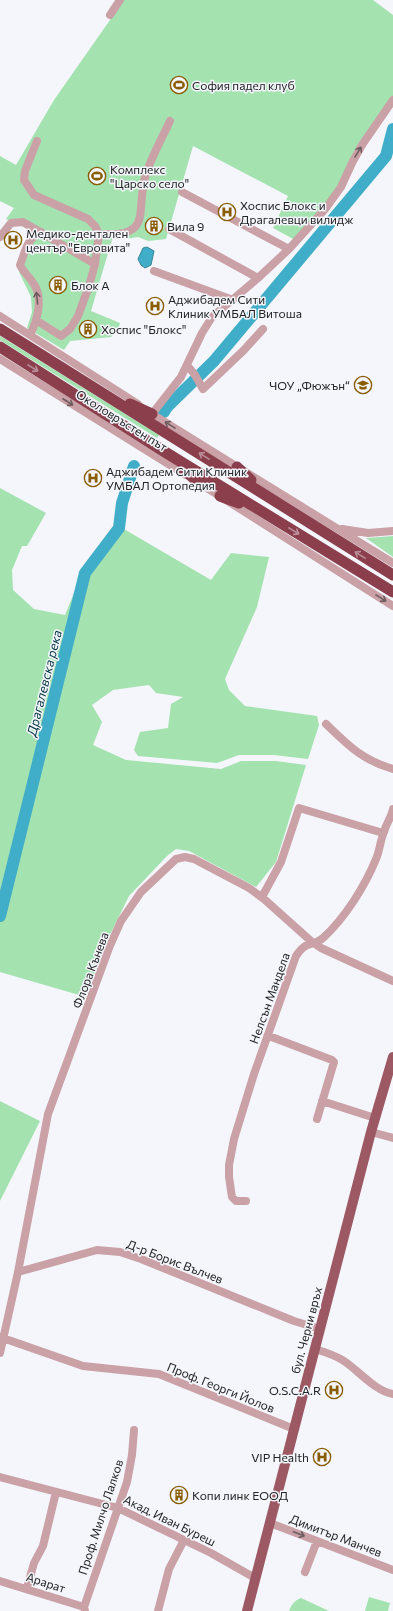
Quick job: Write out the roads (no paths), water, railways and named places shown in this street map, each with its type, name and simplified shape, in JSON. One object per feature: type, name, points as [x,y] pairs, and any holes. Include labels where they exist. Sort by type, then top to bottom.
[{"type":"highway","name":"Околовръстен път","points":[[0,329],[393,575]]},
{"type":"highway","name":"Околовръстен път","points":[[0,347],[165,452],[393,592]]},
{"type":"highway","points":[[96,390],[152,414]]},
{"type":"highway","points":[[165,452],[200,484]]},
{"type":"highway","points":[[237,467],[273,499]]},
{"type":"highway","points":[[220,496],[261,511]]},
{"type":"main road","name":"бул. Черни връх","points":[[247,1611],[371,1132],[393,1057]]},
{"type":"street","points":[[110,15],[120,0]]},
{"type":"street","points":[[152,414],[181,376],[202,333],[212,317],[258,278],[289,249],[314,222],[341,187],[362,145],[393,100]]},
{"type":"street","points":[[99,234],[116,235],[125,233],[133,229],[141,218],[143,188],[146,174],[170,121]]},
{"type":"street","points":[[36,141],[25,171],[24,180],[34,194],[88,219],[95,226],[99,234],[95,264],[89,286],[78,316],[70,329],[61,336],[36,320]]},
{"type":"street","points":[[182,192],[289,249]]},
{"type":"street","points":[[0,238],[11,223],[23,222],[95,264]]},
{"type":"street","points":[[169,229],[258,278]]},
{"type":"street","points":[[30,335],[36,320],[38,297],[36,287],[20,265],[28,243],[33,236],[42,232]]},
{"type":"street","points":[[154,271],[232,300]]},
{"type":"street","name":"Околовръстен път","points":[[0,316],[152,414],[393,563]]},
{"type":"street","points":[[187,365],[203,389],[244,350],[262,329]]},
{"type":"street","name":"Околовръстен път","points":[[0,359],[393,606]]},
{"type":"street","points":[[337,528],[368,533],[393,531]]},
{"type":"street","points":[[326,724],[366,759],[378,765],[393,769]]},
{"type":"street","points":[[262,897],[281,862],[299,808],[383,833]]},
{"type":"street","name":"Нелсън Мандела","points":[[246,1201],[234,1200],[229,1177],[232,1146],[254,1074],[269,1036],[296,956],[304,946],[323,938],[361,891],[377,858],[382,844],[383,833],[393,809]]},
{"type":"street","name":"Флора Кънева","points":[[0,1354],[1,1338],[18,1272],[48,1114],[109,948],[121,921],[141,892],[176,859],[185,857],[194,859],[249,888],[262,897],[312,942],[330,953],[393,981]]},
{"type":"street","points":[[269,1036],[334,1062],[317,1119]]},
{"type":"street","points":[[322,1101],[375,1118]]},
{"type":"street","points":[[371,1132],[393,1138]]},
{"type":"street","name":"Д-р Борис Вълчев","points":[[18,1272],[97,1250],[120,1252],[141,1259],[294,1321],[320,1329]]},
{"type":"street","name":"Проф. Георги Йолов","points":[[1,1338],[83,1366],[159,1374],[294,1429]]},
{"type":"street","points":[[315,1349],[331,1354],[344,1361],[380,1390],[393,1394]]},
{"type":"street","name":"Проф. Милчо Лалков","points":[[84,1609],[127,1482],[132,1455],[134,1430]]},
{"type":"street","name":"Акад. Иван Буреш","points":[[0,1477],[118,1508],[184,1540],[255,1578]]},
{"type":"street","points":[[27,1588],[34,1563],[43,1546],[56,1492]]},
{"type":"street","name":"Димитър Манчев","points":[[270,1523],[393,1570]]},
{"type":"street","points":[[158,1611],[169,1569],[184,1540]]},
{"type":"street","points":[[305,1572],[317,1541]]},
{"type":"street","name":"Арарат","points":[[0,1581],[27,1588],[84,1609]]},
{"type":"water","points":[[147,247],[154,251],[151,265],[145,268],[141,265],[138,259],[143,248]]},
{"type":"waterway","name":"Драгалевска река","points":[[164,412],[167,407],[214,361],[386,156],[393,129]]},
{"type":"waterway","name":"Драгалевска река","points":[[0,916],[85,573],[119,528],[122,503],[134,466]]},
{"type":"place","name":"София падел клуб","points":[[179,85]]},
{"type":"place","name":"Комплекс \"Царско село\"","points":[[97,176]]},
{"type":"place","name":"Хоспис Блокс и Драгалевци вилидж","points":[[227,212]]},
{"type":"place","name":"Вила 9","points":[[154,226]]},
{"type":"place","name":"Медико-дентален център \"Евровита\"","points":[[13,240]]},
{"type":"place","name":"Блок А","points":[[58,285]]},
{"type":"place","name":"Аджибадем Сити Клиник УМБАЛ Витоша","points":[[155,306]]},
{"type":"place","name":"Хоспис \"Блокс\"","points":[[88,329]]},
{"type":"place","name":"ЧОУ „Фюжън“","points":[[363,385]]},
{"type":"place","name":"Аджибадем Сити Клиник УМБАЛ Ортопедия","points":[[93,478]]},
{"type":"place","name":"O.S.C.A.R","points":[[334,1390]]},
{"type":"place","name":"VIP Health","points":[[322,1457]]},
{"type":"place","name":"Копи линк ЕООД","points":[[179,1495]]}]
